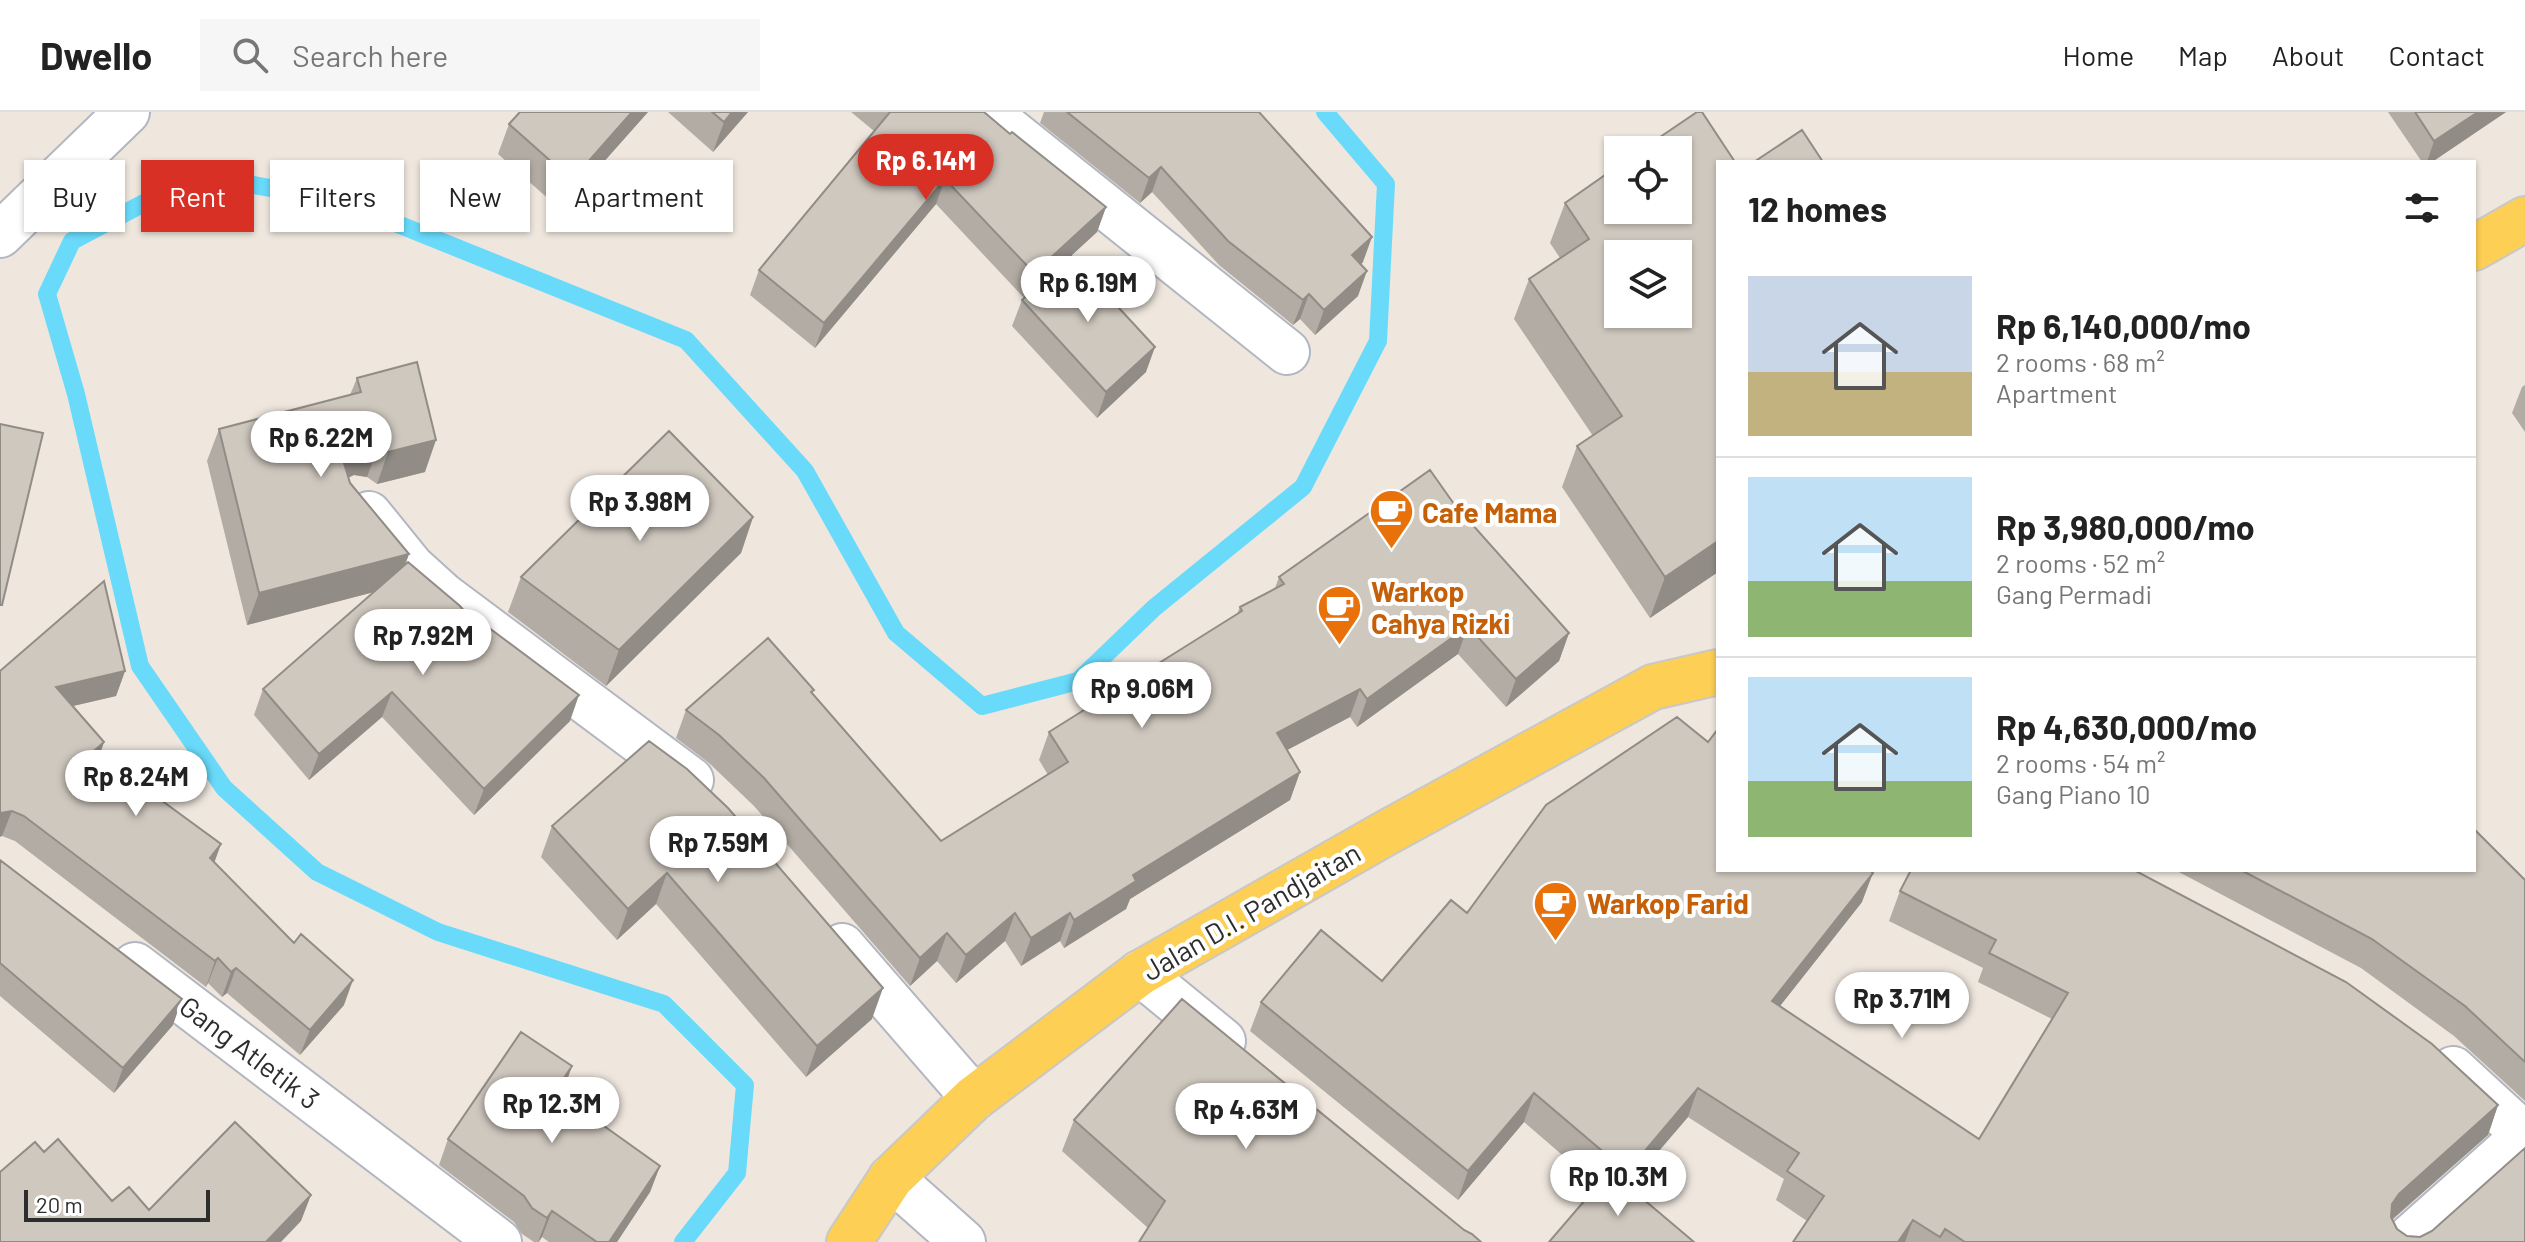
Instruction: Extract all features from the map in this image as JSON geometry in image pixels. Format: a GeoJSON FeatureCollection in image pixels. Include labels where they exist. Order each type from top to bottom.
{"type":"FeatureCollection","features":[{"type":"Feature","properties":{"kind":"main road"},"geometry":{"type":"LineString","coordinates":[[2476,247],[2525,219]]}},
{"type":"Feature","properties":{"kind":"main road","name":"Jalan D.I. Pandjaitan"},"geometry":{"type":"LineString","coordinates":[[849,1242],[891,1178],[974,1098],[1140,973],[1386,833],[1653,687],[1716,672]]}},
{"type":"Feature","properties":{"kind":"street"},"geometry":{"type":"LineString","coordinates":[[0,235],[127,112]]}},
{"type":"Feature","properties":{"kind":"street"},"geometry":{"type":"LineString","coordinates":[[987,112],[1287,352]]}},
{"type":"Feature","properties":{"kind":"street"},"geometry":{"type":"LineString","coordinates":[[358,500],[383,535],[444,596],[692,781],[724,812]]}},
{"type":"Feature","properties":{"kind":"street"},"geometry":{"type":"LineString","coordinates":[[818,918],[974,1098]]}},
{"type":"Feature","properties":{"kind":"street","name":"Gang Atletik 3"},"geometry":{"type":"LineString","coordinates":[[100,937],[499,1242]]}},
{"type":"Feature","properties":{"kind":"street"},"geometry":{"type":"LineString","coordinates":[[1140,973],[1250,1063]]}},
{"type":"Feature","properties":{"kind":"street"},"geometry":{"type":"LineString","coordinates":[[2405,1242],[2525,1135],[2424,1045]]}},
{"type":"Feature","properties":{"kind":"street"},"geometry":{"type":"LineString","coordinates":[[891,1178],[963,1242]]}},
{"type":"Feature","properties":{"kind":"building"},"geometry":{"type":"Polygon","coordinates":[[[520,112],[632,112],[590,160],[550,160],[509,124],[520,112]]]}},
{"type":"Feature","properties":{"kind":"building"},"geometry":{"type":"Polygon","coordinates":[[[712,112],[732,112],[724,122],[712,112]]]}},
{"type":"Feature","properties":{"kind":"building"},"geometry":{"type":"Polygon","coordinates":[[[890,112],[984,112],[1106,207],[1034,273],[945,179],[824,323],[759,270],[890,112]]]}},
{"type":"Feature","properties":{"kind":"building"},"geometry":{"type":"Polygon","coordinates":[[[1067,112],[1259,112],[1372,237],[1352,255],[1367,271],[1324,310],[1309,294],[1303,300],[1228,241],[1161,167],[1149,178],[1067,112]]]}},
{"type":"Feature","properties":{"kind":"building"},"geometry":{"type":"Polygon","coordinates":[[[1697,112],[1702,112],[1734,160],[1716,160],[1716,542],[1665,577],[1577,446],[1622,416],[1529,279],[1589,239],[1565,203],[1604,176],[1604,224],[1692,224],[1692,136],[1662,136],[1697,112]]]}},
{"type":"Feature","properties":{"kind":"building"},"geometry":{"type":"Polygon","coordinates":[[[2415,112],[2478,112],[2434,141],[2415,112]]]}},
{"type":"Feature","properties":{"kind":"building"},"geometry":{"type":"Polygon","coordinates":[[[1802,130],[1822,160],[1757,160],[1802,130]]]}},
{"type":"Feature","properties":{"kind":"building"},"geometry":{"type":"Polygon","coordinates":[[[1070,255],[1155,347],[1106,392],[1022,300],[1070,255]]]}},
{"type":"Feature","properties":{"kind":"building"},"geometry":{"type":"Polygon","coordinates":[[[417,362],[436,440],[388,452],[379,445],[366,443],[354,448],[344,463],[350,483],[409,554],[259,593],[219,429],[361,392],[357,378],[417,362]]]}},
{"type":"Feature","properties":{"kind":"building"},"geometry":{"type":"Polygon","coordinates":[[[0,424],[43,433],[2,605],[0,605],[0,424]]]}},
{"type":"Feature","properties":{"kind":"building"},"geometry":{"type":"Polygon","coordinates":[[[669,431],[753,517],[619,650],[521,577],[669,431]]]}},
{"type":"Feature","properties":{"kind":"building"},"geometry":{"type":"Polygon","coordinates":[[[1430,470],[1454,504],[1569,633],[1516,679],[1468,626],[1367,699],[1360,689],[1277,733],[1300,772],[1133,875],[1136,881],[1074,920],[1070,913],[1031,938],[1015,913],[966,955],[947,933],[920,958],[764,778],[719,735],[686,710],[768,638],[941,841],[1068,762],[1049,732],[1242,611],[1240,607],[1284,584],[1279,577],[1430,470]]]}},
{"type":"Feature","properties":{"kind":"building"},"geometry":{"type":"Polygon","coordinates":[[[408,562],[460,606],[477,626],[481,622],[579,695],[484,789],[392,692],[319,754],[263,689],[408,562]]]}},
{"type":"Feature","properties":{"kind":"building"},"geometry":{"type":"Polygon","coordinates":[[[104,581],[125,671],[56,687],[104,742],[94,751],[221,844],[210,858],[294,943],[301,934],[353,980],[310,1030],[236,968],[231,972],[218,958],[215,961],[24,816],[12,811],[0,813],[0,671],[104,581]]]}},
{"type":"Feature","properties":{"kind":"building"},"geometry":{"type":"Polygon","coordinates":[[[1677,717],[1708,742],[1716,732],[1716,872],[1873,873],[1772,1001],[1979,1139],[2068,993],[1989,953],[1996,940],[1900,891],[1910,872],[2138,872],[2346,982],[2432,1044],[2498,1105],[2399,1194],[2392,1204],[2391,1217],[2397,1229],[2407,1236],[2420,1237],[2432,1231],[2525,1148],[2525,1242],[1965,1242],[1945,1229],[1940,1237],[1913,1220],[1898,1242],[1793,1242],[1824,1196],[1787,1171],[1799,1153],[1698,1088],[1627,1172],[1534,1093],[1468,1171],[1261,1002],[1321,930],[1382,981],[1451,900],[1467,913],[1546,805],[1677,717]]]}},
{"type":"Feature","properties":{"kind":"building"},"geometry":{"type":"Polygon","coordinates":[[[649,741],[687,769],[728,808],[883,988],[817,1046],[667,873],[628,909],[552,826],[649,741]]]}},
{"type":"Feature","properties":{"kind":"building"},"geometry":{"type":"Polygon","coordinates":[[[2476,831],[2525,880],[2525,1062],[2465,1006],[2372,939],[2245,872],[2476,872],[2476,831]]]}},
{"type":"Feature","properties":{"kind":"building"},"geometry":{"type":"Polygon","coordinates":[[[0,860],[182,999],[123,1068],[0,963],[0,860]]]}},
{"type":"Feature","properties":{"kind":"building"},"geometry":{"type":"Polygon","coordinates":[[[1182,999],[1481,1242],[1139,1242],[1165,1201],[1074,1120],[1182,999]]]}},
{"type":"Feature","properties":{"kind":"building"},"geometry":{"type":"Polygon","coordinates":[[[521,1032],[572,1066],[555,1091],[660,1166],[609,1242],[597,1242],[552,1211],[547,1218],[532,1208],[524,1196],[448,1139],[521,1032]]]}},
{"type":"Feature","properties":{"kind":"building"},"geometry":{"type":"Polygon","coordinates":[[[235,1122],[311,1195],[266,1242],[0,1242],[0,1172],[35,1142],[44,1152],[58,1139],[112,1201],[129,1187],[149,1210],[235,1122]]]}},
{"type":"Feature","properties":{"kind":"building"},"geometry":{"type":"Polygon","coordinates":[[[1610,1171],[1694,1242],[1549,1242],[1610,1171]]]}},
{"type":"Feature","properties":{"kind":"waterway"},"geometry":{"type":"LineString","coordinates":[[683,1242],[737,1173],[745,1085],[664,1004],[438,932],[317,872],[224,788],[140,666],[76,394],[47,294],[72,241],[197,175],[338,200],[686,340],[805,471],[896,633],[982,706],[1078,681],[1154,608],[1303,487],[1378,341],[1386,184],[1325,112]]}},
{"type":"Feature","properties":{"kind":"place","name":"Cafe Mama"},"geometry":{"type":"Point","coordinates":[1391,551]}},
{"type":"Feature","properties":{"kind":"place","name":"Warkop Cahya Rizki"},"geometry":{"type":"Point","coordinates":[1340,646]}},
{"type":"Feature","properties":{"kind":"place","name":"Warkop Farid"},"geometry":{"type":"Point","coordinates":[1556,942]}}]}
